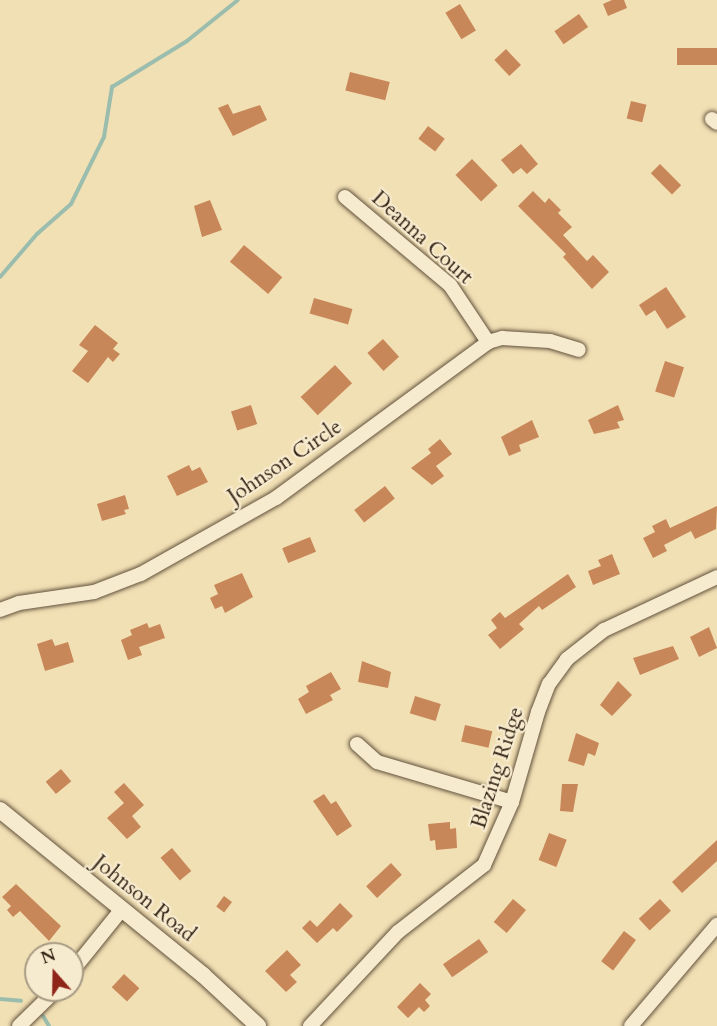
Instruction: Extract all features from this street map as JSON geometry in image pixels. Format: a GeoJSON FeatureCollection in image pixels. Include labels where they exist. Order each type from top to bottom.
{"type":"FeatureCollection","features":[{"type":"Feature","properties":{"kind":"street","name":"Deanna Court"},"geometry":{"type":"LineString","coordinates":[[345,197],[450,285],[488,342]]}},
{"type":"Feature","properties":{"kind":"street"},"geometry":{"type":"LineString","coordinates":[[488,342],[502,338],[550,341],[579,350]]}},
{"type":"Feature","properties":{"kind":"street","name":"Johnson Circle"},"geometry":{"type":"LineString","coordinates":[[0,610],[19,603],[94,592],[141,574],[276,498],[488,342]]}},
{"type":"Feature","properties":{"kind":"street","name":"Blazing Ridge"},"geometry":{"type":"LineString","coordinates":[[310,1026],[398,932],[484,865],[512,802],[538,712],[549,684],[567,660],[604,630],[717,577]]}},
{"type":"Feature","properties":{"kind":"street"},"geometry":{"type":"LineString","coordinates":[[357,744],[377,762],[512,802]]}},
{"type":"Feature","properties":{"kind":"street","name":"Johnson Road"},"geometry":{"type":"LineString","coordinates":[[0,810],[122,909],[258,1026]]}},
{"type":"Feature","properties":{"kind":"street"},"geometry":{"type":"LineString","coordinates":[[84,955],[122,909]]}},
{"type":"Feature","properties":{"kind":"street"},"geometry":{"type":"LineString","coordinates":[[631,1026],[717,925]]}},
{"type":"Feature","properties":{"kind":"street"},"geometry":{"type":"LineString","coordinates":[[19,1026],[44,1002]]}},
{"type":"Feature","properties":{"kind":"building"},"geometry":{"type":"Polygon","coordinates":[[[612,0],[624,0],[627,8],[608,16],[603,4],[612,0]]]}},
{"type":"Feature","properties":{"kind":"building"},"geometry":{"type":"Polygon","coordinates":[[[460,4],[476,31],[461,39],[445,13],[460,4]]]}},
{"type":"Feature","properties":{"kind":"building"},"geometry":{"type":"Polygon","coordinates":[[[579,14],[588,27],[564,44],[554,31],[579,14]]]}},
{"type":"Feature","properties":{"kind":"building"},"geometry":{"type":"Polygon","coordinates":[[[677,48],[717,48],[717,65],[677,65],[677,48]]]}},
{"type":"Feature","properties":{"kind":"building"},"geometry":{"type":"Polygon","coordinates":[[[506,49],[521,65],[509,76],[494,60],[506,49]]]}},
{"type":"Feature","properties":{"kind":"building"},"geometry":{"type":"Polygon","coordinates":[[[350,72],[390,82],[385,100],[345,90],[350,72]]]}},
{"type":"Feature","properties":{"kind":"building"},"geometry":{"type":"Polygon","coordinates":[[[631,101],[647,105],[642,122],[627,118],[631,101]]]}},
{"type":"Feature","properties":{"kind":"building"},"geometry":{"type":"Polygon","coordinates":[[[228,104],[233,114],[260,105],[267,120],[233,136],[218,108],[228,104]]]}},
{"type":"Feature","properties":{"kind":"building"},"geometry":{"type":"Polygon","coordinates":[[[428,126],[445,139],[435,151],[418,139],[428,126]]]}},
{"type":"Feature","properties":{"kind":"building"},"geometry":{"type":"Polygon","coordinates":[[[521,144],[538,164],[527,174],[521,168],[513,174],[501,160],[521,144]]]}},
{"type":"Feature","properties":{"kind":"building"},"geometry":{"type":"Polygon","coordinates":[[[472,159],[498,186],[481,202],[455,175],[472,159]]]}},
{"type":"Feature","properties":{"kind":"building"},"geometry":{"type":"Polygon","coordinates":[[[660,164],[681,185],[672,194],[651,173],[660,164]]]}},
{"type":"Feature","properties":{"kind":"building"},"geometry":{"type":"Polygon","coordinates":[[[533,191],[545,203],[549,198],[561,210],[558,213],[572,227],[563,235],[587,261],[593,255],[609,272],[592,289],[563,257],[566,254],[518,206],[533,191]]]}},
{"type":"Feature","properties":{"kind":"building"},"geometry":{"type":"Polygon","coordinates":[[[210,200],[222,230],[202,237],[194,206],[210,200]]]}},
{"type":"Feature","properties":{"kind":"building"},"geometry":{"type":"Polygon","coordinates":[[[244,245],[282,277],[268,294],[230,262],[244,245]]]}},
{"type":"Feature","properties":{"kind":"building"},"geometry":{"type":"Polygon","coordinates":[[[666,287],[686,317],[667,329],[655,310],[646,316],[639,305],[666,287]]]}},
{"type":"Feature","properties":{"kind":"building"},"geometry":{"type":"Polygon","coordinates":[[[314,298],[352,309],[348,324],[310,313],[314,298]]]}},
{"type":"Feature","properties":{"kind":"building"},"geometry":{"type":"Polygon","coordinates":[[[95,325],[118,343],[113,349],[120,354],[113,362],[108,357],[88,383],[72,371],[88,351],[79,345],[95,325]]]}},
{"type":"Feature","properties":{"kind":"building"},"geometry":{"type":"Polygon","coordinates":[[[383,339],[399,357],[383,371],[367,353],[383,339]]]}},
{"type":"Feature","properties":{"kind":"building"},"geometry":{"type":"Polygon","coordinates":[[[665,361],[684,367],[674,398],[655,391],[665,361]]]}},
{"type":"Feature","properties":{"kind":"building"},"geometry":{"type":"Polygon","coordinates":[[[335,365],[352,383],[318,415],[301,397],[335,365]]]}},
{"type":"Feature","properties":{"kind":"building"},"geometry":{"type":"Polygon","coordinates":[[[251,405],[257,424],[237,431],[231,411],[251,405]]]}},
{"type":"Feature","properties":{"kind":"building"},"geometry":{"type":"Polygon","coordinates":[[[618,405],[624,420],[617,422],[620,428],[594,434],[588,420],[618,405]]]}},
{"type":"Feature","properties":{"kind":"building"},"geometry":{"type":"Polygon","coordinates":[[[532,420],[539,437],[519,445],[521,451],[509,456],[501,437],[532,420]]]}},
{"type":"Feature","properties":{"kind":"building"},"geometry":{"type":"Polygon","coordinates":[[[440,439],[452,454],[436,466],[444,476],[432,485],[411,468],[431,453],[428,449],[440,439]]]}},
{"type":"Feature","properties":{"kind":"building"},"geometry":{"type":"Polygon","coordinates":[[[189,465],[192,471],[200,467],[208,482],[177,496],[167,476],[189,465]]]}},
{"type":"Feature","properties":{"kind":"building"},"geometry":{"type":"Polygon","coordinates":[[[385,486],[395,499],[364,523],[354,510],[385,486]]]}},
{"type":"Feature","properties":{"kind":"building"},"geometry":{"type":"Polygon","coordinates":[[[125,495],[129,509],[124,510],[126,514],[102,521],[97,504],[125,495]]]}},
{"type":"Feature","properties":{"kind":"building"},"geometry":{"type":"Polygon","coordinates":[[[717,506],[716,529],[695,539],[691,531],[664,545],[667,551],[653,558],[643,538],[655,532],[652,526],[666,519],[670,528],[717,506]]]}},
{"type":"Feature","properties":{"kind":"building"},"geometry":{"type":"Polygon","coordinates":[[[310,537],[316,552],[288,563],[282,548],[310,537]]]}},
{"type":"Feature","properties":{"kind":"building"},"geometry":{"type":"Polygon","coordinates":[[[612,554],[620,574],[593,585],[588,571],[601,566],[598,560],[612,554]]]}},
{"type":"Feature","properties":{"kind":"building"},"geometry":{"type":"Polygon","coordinates":[[[242,573],[253,597],[225,613],[222,606],[215,609],[210,598],[218,594],[214,585],[242,573]]]}},
{"type":"Feature","properties":{"kind":"building"},"geometry":{"type":"Polygon","coordinates":[[[568,574],[576,587],[542,610],[539,606],[519,624],[524,629],[500,649],[488,635],[497,628],[491,620],[500,612],[505,618],[568,574]]]}},
{"type":"Feature","properties":{"kind":"building"},"geometry":{"type":"Polygon","coordinates":[[[147,623],[149,628],[160,624],[165,638],[139,647],[142,655],[128,660],[121,640],[132,635],[130,630],[147,623]]]}},
{"type":"Feature","properties":{"kind":"building"},"geometry":{"type":"Polygon","coordinates":[[[709,627],[717,648],[699,657],[690,637],[709,627]]]}},
{"type":"Feature","properties":{"kind":"building"},"geometry":{"type":"Polygon","coordinates":[[[52,639],[55,646],[68,642],[74,662],[45,671],[37,644],[52,639]]]}},
{"type":"Feature","properties":{"kind":"building"},"geometry":{"type":"Polygon","coordinates":[[[673,646],[679,659],[640,675],[633,658],[673,646]]]}},
{"type":"Feature","properties":{"kind":"building"},"geometry":{"type":"Polygon","coordinates":[[[362,661],[391,672],[388,688],[358,682],[362,661]]]}},
{"type":"Feature","properties":{"kind":"building"},"geometry":{"type":"Polygon","coordinates":[[[331,672],[341,689],[330,695],[333,700],[306,714],[298,699],[309,692],[306,686],[331,672]]]}},
{"type":"Feature","properties":{"kind":"building"},"geometry":{"type":"Polygon","coordinates":[[[618,681],[632,695],[612,716],[600,705],[618,681]]]}},
{"type":"Feature","properties":{"kind":"building"},"geometry":{"type":"Polygon","coordinates":[[[415,696],[441,704],[436,721],[410,713],[415,696]]]}},
{"type":"Feature","properties":{"kind":"building"},"geometry":{"type":"Polygon","coordinates":[[[465,725],[492,731],[488,748],[461,742],[465,725]]]}},
{"type":"Feature","properties":{"kind":"building"},"geometry":{"type":"Polygon","coordinates":[[[576,733],[599,743],[595,756],[588,753],[584,766],[568,761],[576,733]]]}},
{"type":"Feature","properties":{"kind":"building"},"geometry":{"type":"Polygon","coordinates":[[[61,769],[71,781],[56,794],[46,782],[61,769]]]}},
{"type":"Feature","properties":{"kind":"building"},"geometry":{"type":"Polygon","coordinates":[[[124,783],[144,805],[132,816],[141,827],[127,839],[107,818],[124,803],[114,792],[124,783]]]}},
{"type":"Feature","properties":{"kind":"building"},"geometry":{"type":"Polygon","coordinates":[[[562,784],[578,784],[573,812],[560,811],[562,784]]]}},
{"type":"Feature","properties":{"kind":"building"},"geometry":{"type":"Polygon","coordinates":[[[324,794],[331,804],[336,801],[352,826],[337,836],[313,801],[324,794]]]}},
{"type":"Feature","properties":{"kind":"building"},"geometry":{"type":"Polygon","coordinates":[[[450,822],[450,829],[456,828],[457,848],[436,850],[435,840],[430,841],[428,824],[450,822]]]}},
{"type":"Feature","properties":{"kind":"building"},"geometry":{"type":"Polygon","coordinates":[[[549,833],[567,840],[556,867],[539,860],[549,833]]]}},
{"type":"Feature","properties":{"kind":"building"},"geometry":{"type":"Polygon","coordinates":[[[717,840],[717,861],[682,893],[672,882],[717,840]]]}},
{"type":"Feature","properties":{"kind":"building"},"geometry":{"type":"Polygon","coordinates":[[[172,848],[191,871],[180,881],[161,858],[172,848]]]}},
{"type":"Feature","properties":{"kind":"building"},"geometry":{"type":"Polygon","coordinates":[[[391,863],[402,875],[377,898],[366,886],[391,863]]]}},
{"type":"Feature","properties":{"kind":"building"},"geometry":{"type":"Polygon","coordinates":[[[16,884],[61,926],[49,941],[20,911],[13,917],[7,910],[11,906],[2,897],[16,884]]]}},
{"type":"Feature","properties":{"kind":"building"},"geometry":{"type":"Polygon","coordinates":[[[224,896],[232,902],[224,912],[216,906],[224,896]]]}},
{"type":"Feature","properties":{"kind":"building"},"geometry":{"type":"Polygon","coordinates":[[[513,899],[526,910],[507,933],[494,922],[513,899]]]}},
{"type":"Feature","properties":{"kind":"building"},"geometry":{"type":"Polygon","coordinates":[[[660,899],[671,911],[650,930],[639,919],[660,899]]]}},
{"type":"Feature","properties":{"kind":"building"},"geometry":{"type":"Polygon","coordinates":[[[340,903],[353,916],[337,932],[333,928],[317,943],[302,928],[310,920],[317,927],[340,903]]]}},
{"type":"Feature","properties":{"kind":"building"},"geometry":{"type":"Polygon","coordinates":[[[624,931],[636,940],[613,970],[601,961],[624,931]]]}},
{"type":"Feature","properties":{"kind":"building"},"geometry":{"type":"Polygon","coordinates":[[[479,939],[488,952],[452,977],[443,964],[479,939]]]}},
{"type":"Feature","properties":{"kind":"building"},"geometry":{"type":"Polygon","coordinates":[[[287,950],[301,965],[290,975],[297,982],[286,992],[265,971],[287,950]]]}},
{"type":"Feature","properties":{"kind":"building"},"geometry":{"type":"Polygon","coordinates":[[[124,974],[139,988],[127,1001],[112,987],[124,974]]]}},
{"type":"Feature","properties":{"kind":"building"},"geometry":{"type":"Polygon","coordinates":[[[420,983],[431,994],[425,1000],[430,1006],[424,1012],[419,1007],[408,1018],[397,1007],[420,983]]]}},
{"type":"Feature","properties":{"kind":"waterway"},"geometry":{"type":"LineString","coordinates":[[0,277],[37,234],[71,204],[104,137],[112,87],[187,41],[238,0]]}},
{"type":"Feature","properties":{"kind":"waterway"},"geometry":{"type":"LineString","coordinates":[[0,999],[21,1001]]}},
{"type":"Feature","properties":{"kind":"waterway"},"geometry":{"type":"LineString","coordinates":[[43,1016],[49,1026]]}}]}
